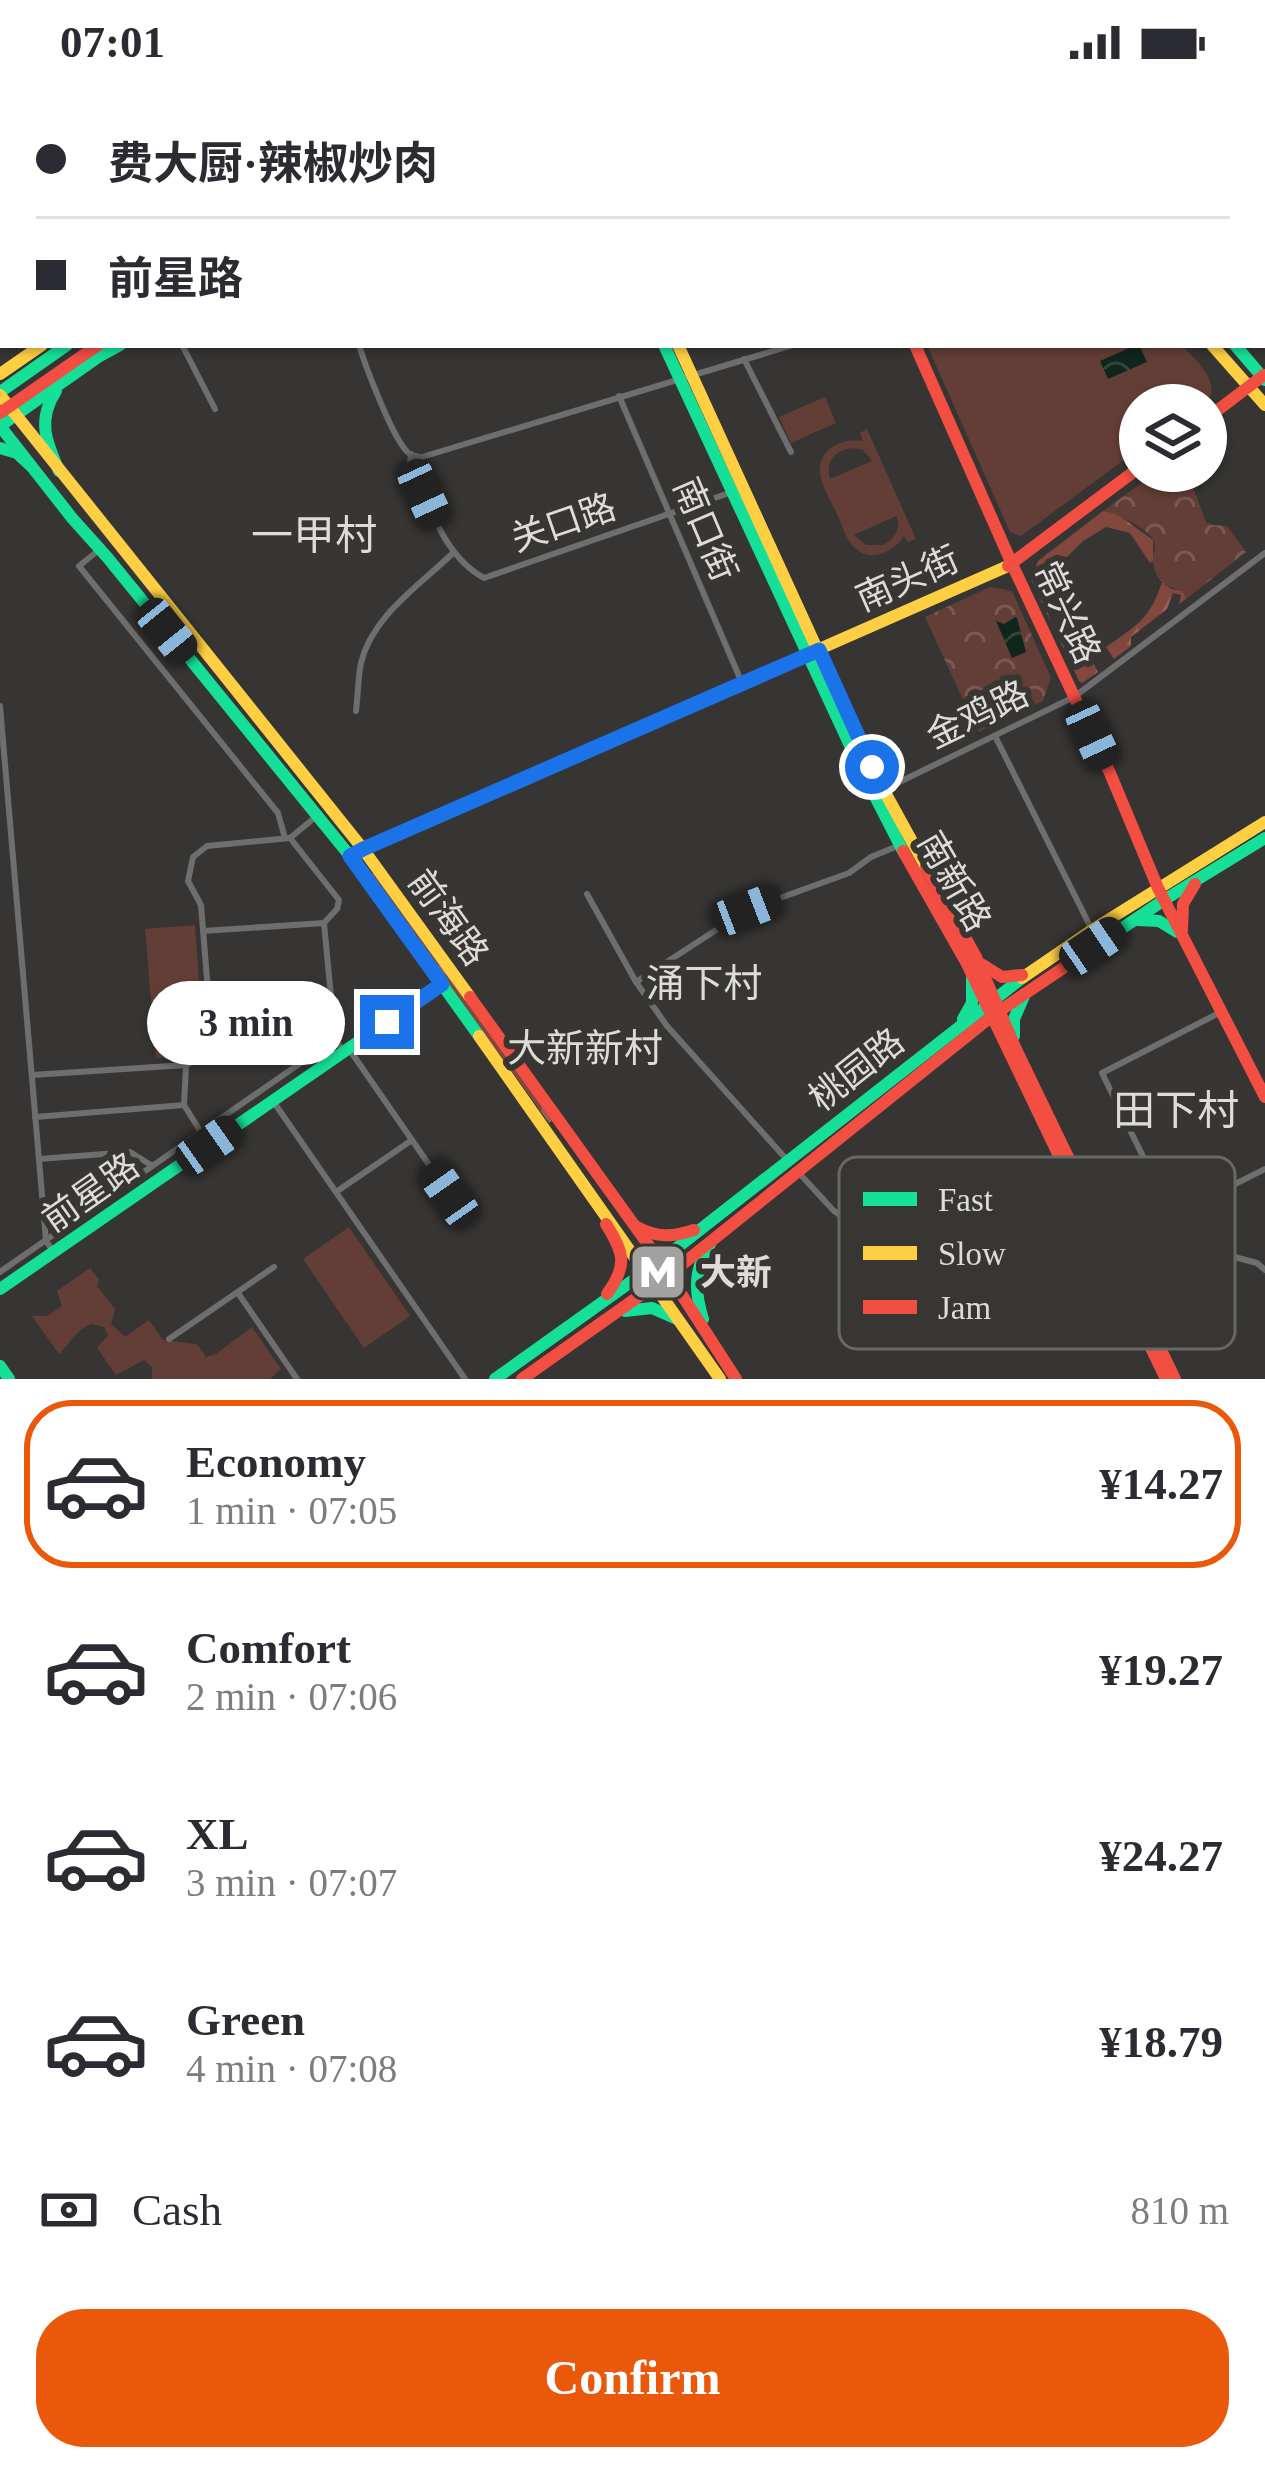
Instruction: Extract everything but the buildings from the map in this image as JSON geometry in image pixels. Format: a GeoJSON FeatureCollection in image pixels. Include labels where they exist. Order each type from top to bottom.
{"type":"FeatureCollection","features":[{"type":"Feature","properties":{"kind":"main road"},"geometry":{"type":"LineString","coordinates":[[0,374],[38,348]]}},
{"type":"Feature","properties":{"kind":"main road"},"geometry":{"type":"LineString","coordinates":[[0,393],[63,348]]}},
{"type":"Feature","properties":{"kind":"main road"},"geometry":{"type":"LineString","coordinates":[[0,413],[94,348]]}},
{"type":"Feature","properties":{"kind":"main road"},"geometry":{"type":"LineString","coordinates":[[0,426],[115,348]]}},
{"type":"Feature","properties":{"kind":"main road","name":"南新路"},"geometry":{"type":"LineString","coordinates":[[666,348],[686,376],[813,652],[851,750],[900,845],[971,960]]}},
{"type":"Feature","properties":{"kind":"main road","name":"南新路"},"geometry":{"type":"LineString","coordinates":[[679,348],[732,492],[994,1006],[1062,1157]]}},
{"type":"Feature","properties":{"kind":"main road","name":"常兴路"},"geometry":{"type":"LineString","coordinates":[[916,348],[1161,894],[1265,1096]]}},
{"type":"Feature","properties":{"kind":"main road"},"geometry":{"type":"LineString","coordinates":[[1216,348],[1265,405]]}},
{"type":"Feature","properties":{"kind":"main road"},"geometry":{"type":"LineString","coordinates":[[1227,403],[1264,376],[1238,348]]}},
{"type":"Feature","properties":{"kind":"main road"},"geometry":{"type":"LineString","coordinates":[[0,359],[23,358]]}},
{"type":"Feature","properties":{"kind":"main road"},"geometry":{"type":"LineString","coordinates":[[58,471],[44,434],[43,415],[49,400],[78,371]]}},
{"type":"Feature","properties":{"kind":"main road","name":"前海路"},"geometry":{"type":"LineString","coordinates":[[0,393],[357,852],[660,1262],[736,1379]]}},
{"type":"Feature","properties":{"kind":"main road","name":"前海路"},"geometry":{"type":"LineString","coordinates":[[0,426],[318,815],[357,852],[442,984],[720,1379]]}},
{"type":"Feature","properties":{"kind":"main road"},"geometry":{"type":"LineString","coordinates":[[0,448],[17,453],[32,466]]}},
{"type":"Feature","properties":{"kind":"main road","name":"南头街"},"geometry":{"type":"LineString","coordinates":[[357,852],[1012,564],[1119,483]]}},
{"type":"Feature","properties":{"kind":"main road","name":"桃园路"},"geometry":{"type":"LineString","coordinates":[[792,1166],[960,1024],[1032,987],[1265,822]]}},
{"type":"Feature","properties":{"kind":"main road","name":"桃园路"},"geometry":{"type":"LineString","coordinates":[[496,1379],[711,1230],[962,1040],[1033,971],[1092,930],[1200,878],[1265,838]]}},
{"type":"Feature","properties":{"kind":"main road"},"geometry":{"type":"LineString","coordinates":[[1128,923],[1154,920],[1182,935],[1183,904],[1200,878]]}},
{"type":"Feature","properties":{"kind":"main road"},"geometry":{"type":"LineString","coordinates":[[971,960],[1002,977],[1033,971]]}},
{"type":"Feature","properties":{"kind":"main road"},"geometry":{"type":"LineString","coordinates":[[960,1024],[973,996],[971,960]]}},
{"type":"Feature","properties":{"kind":"main road","name":"前星路"},"geometry":{"type":"LineString","coordinates":[[2,1286],[50,1247],[209,1145],[442,984]]}},
{"type":"Feature","properties":{"kind":"main road"},"geometry":{"type":"LineString","coordinates":[[1011,1049],[1016,1010],[1032,987]]}},
{"type":"Feature","properties":{"kind":"main road"},"geometry":{"type":"LineString","coordinates":[[962,1040],[989,1034],[1011,1049]]}},
{"type":"Feature","properties":{"kind":"main road","name":"南新路"},"geometry":{"type":"LineString","coordinates":[[1011,1049],[1065,1157]]}},
{"type":"Feature","properties":{"kind":"main road"},"geometry":{"type":"LineString","coordinates":[[591,1192],[624,1259],[614,1286],[594,1309]]}},
{"type":"Feature","properties":{"kind":"main road"},"geometry":{"type":"LineString","coordinates":[[632,1224],[664,1238],[711,1230]]}},
{"type":"Feature","properties":{"kind":"main road"},"geometry":{"type":"LineString","coordinates":[[705,1330],[694,1291],[711,1230]]}},
{"type":"Feature","properties":{"kind":"main road","name":"桃园路"},"geometry":{"type":"LineString","coordinates":[[522,1379],[669,1275],[711,1230]]}},
{"type":"Feature","properties":{"kind":"main road"},"geometry":{"type":"LineString","coordinates":[[604,1321],[631,1308],[648,1307],[668,1312],[683,1323]]}},
{"type":"Feature","properties":{"kind":"main road","name":"南新路"},"geometry":{"type":"LineString","coordinates":[[1152,1349],[1166,1379]]}},
{"type":"Feature","properties":{"kind":"main road","name":"南新路"},"geometry":{"type":"LineString","coordinates":[[1160,1349],[1175,1379]]}},
{"type":"Feature","properties":{"kind":"main road"},"geometry":{"type":"LineString","coordinates":[[0,1366],[9,1379]]}},
{"type":"Feature","properties":{"kind":"street"},"geometry":{"type":"LineString","coordinates":[[184,348],[215,409]]}},
{"type":"Feature","properties":{"kind":"street"},"geometry":{"type":"LineString","coordinates":[[360,348],[401,444],[422,457],[782,348]]}},
{"type":"Feature","properties":{"kind":"street"},"geometry":{"type":"LineString","coordinates":[[744,359],[791,452]]}},
{"type":"Feature","properties":{"kind":"street","name":"南口街"},"geometry":{"type":"LineString","coordinates":[[620,396],[742,683]]}},
{"type":"Feature","properties":{"kind":"street"},"geometry":{"type":"LineString","coordinates":[[356,711],[361,664],[380,622],[453,553],[410,464],[411,454]]}},
{"type":"Feature","properties":{"kind":"street","name":"关口路"},"geometry":{"type":"LineString","coordinates":[[453,553],[484,578],[732,492]]}},
{"type":"Feature","properties":{"kind":"street"},"geometry":{"type":"LineString","coordinates":[[100,549],[80,566],[278,813],[287,838],[338,897],[337,909],[324,923],[203,931]]}},
{"type":"Feature","properties":{"kind":"street","name":"金鸡路"},"geometry":{"type":"LineString","coordinates":[[883,790],[1074,697],[1265,554]]}},
{"type":"Feature","properties":{"kind":"street"},"geometry":{"type":"LineString","coordinates":[[0,706],[50,1247]]}},
{"type":"Feature","properties":{"kind":"street"},"geometry":{"type":"LineString","coordinates":[[995,736],[1092,930]]}},
{"type":"Feature","properties":{"kind":"street"},"geometry":{"type":"LineString","coordinates":[[32,1075],[195,1061],[206,1049],[211,1017],[200,900],[188,881],[195,853],[207,846],[287,838],[318,815]]}},
{"type":"Feature","properties":{"kind":"street"},"geometry":{"type":"LineString","coordinates":[[636,982],[747,910],[849,873],[900,845]]}},
{"type":"Feature","properties":{"kind":"street"},"geometry":{"type":"LineString","coordinates":[[586,894],[636,982],[668,1026],[839,1214]]}},
{"type":"Feature","properties":{"kind":"street"},"geometry":{"type":"LineString","coordinates":[[324,923],[335,1040],[468,1221]]}},
{"type":"Feature","properties":{"kind":"street"},"geometry":{"type":"LineString","coordinates":[[211,1017],[332,1007]]}},
{"type":"Feature","properties":{"kind":"street"},"geometry":{"type":"LineString","coordinates":[[1143,1157],[1102,1073],[1221,1012]]}},
{"type":"Feature","properties":{"kind":"street"},"geometry":{"type":"LineString","coordinates":[[50,1247],[152,1166],[335,1040]]}},
{"type":"Feature","properties":{"kind":"street"},"geometry":{"type":"LineString","coordinates":[[186,1065],[184,1105],[209,1145]]}},
{"type":"Feature","properties":{"kind":"street"},"geometry":{"type":"LineString","coordinates":[[273,1101],[465,1379]]}},
{"type":"Feature","properties":{"kind":"street"},"geometry":{"type":"LineString","coordinates":[[35,1117],[184,1105]]}},
{"type":"Feature","properties":{"kind":"street"},"geometry":{"type":"LineString","coordinates":[[336,1192],[412,1140]]}},
{"type":"Feature","properties":{"kind":"street"},"geometry":{"type":"LineString","coordinates":[[39,1159],[130,1152],[152,1166]]}},
{"type":"Feature","properties":{"kind":"street"},"geometry":{"type":"LineString","coordinates":[[1235,1184],[1265,1169]]}},
{"type":"Feature","properties":{"kind":"street"},"geometry":{"type":"LineString","coordinates":[[1235,1257],[1265,1270]]}},
{"type":"Feature","properties":{"kind":"street"},"geometry":{"type":"LineString","coordinates":[[169,1339],[274,1267]]}},
{"type":"Feature","properties":{"kind":"street"},"geometry":{"type":"LineString","coordinates":[[237,1292],[297,1379]]}},
{"type":"Feature","properties":{"kind":"green space"},"geometry":{"type":"Polygon","coordinates":[[[928,348],[1185,348],[1210,384],[1119,384],[1119,464],[1021,536],[1010,532],[928,348]]]}},
{"type":"Feature","properties":{"kind":"green space"},"geometry":{"type":"Polygon","coordinates":[[[825,397],[836,423],[791,443],[779,417],[825,397]]]}},
{"type":"Feature","properties":{"kind":"green space"},"geometry":{"type":"Polygon","coordinates":[[[867,429],[916,539],[908,542],[904,536],[888,551],[875,555],[849,541],[821,478],[825,454],[846,441],[863,441],[860,433],[867,429]],[[851,448],[832,458],[830,479],[872,461],[863,450],[851,448]],[[896,516],[854,535],[866,545],[883,545],[896,533],[896,516]]]}},
{"type":"Feature","properties":{"kind":"green space"},"geometry":{"type":"Polygon","coordinates":[[[1129,492],[1195,492],[1206,522],[1227,526],[1246,552],[1186,599],[1183,591],[1158,576],[1153,539],[1130,521],[1103,511],[1129,492]]]}},
{"type":"Feature","properties":{"kind":"green space"},"geometry":{"type":"Polygon","coordinates":[[[1103,511],[1116,513],[1153,540],[1153,561],[1130,533],[1106,527],[1083,541],[1052,577],[1045,603],[1051,622],[1031,580],[1038,561],[1103,511]]]}},
{"type":"Feature","properties":{"kind":"green space"},"geometry":{"type":"Polygon","coordinates":[[[1162,582],[1183,591],[1186,599],[1179,604],[1181,595],[1173,593],[1167,609],[1131,637],[1131,646],[1114,659],[1106,647],[1141,620],[1162,582]]]}},
{"type":"Feature","properties":{"kind":"green space"},"geometry":{"type":"Polygon","coordinates":[[[990,587],[1012,591],[1051,678],[1043,701],[978,732],[925,617],[990,587]]]}},
{"type":"Feature","properties":{"kind":"green space"},"geometry":{"type":"Polygon","coordinates":[[[1058,637],[1088,652],[1098,672],[1079,681],[1058,637]]]}},
{"type":"Feature","properties":{"kind":"green space"},"geometry":{"type":"Polygon","coordinates":[[[374,872],[552,1121],[549,1123],[371,875],[374,872]]]}},
{"type":"Feature","properties":{"kind":"green space"},"geometry":{"type":"Polygon","coordinates":[[[195,925],[203,1037],[190,1053],[156,1058],[145,929],[195,925]]]}},
{"type":"Feature","properties":{"kind":"green space"},"geometry":{"type":"Polygon","coordinates":[[[349,1227],[410,1316],[364,1348],[303,1259],[349,1227]]]}},
{"type":"Feature","properties":{"kind":"green space"},"geometry":{"type":"Polygon","coordinates":[[[90,1268],[115,1309],[111,1324],[125,1337],[149,1320],[163,1340],[197,1344],[206,1357],[252,1327],[281,1369],[270,1379],[152,1379],[152,1367],[144,1360],[116,1375],[97,1348],[108,1335],[104,1327],[91,1324],[59,1354],[32,1316],[47,1316],[62,1306],[57,1291],[90,1268]]]}},
{"type":"Feature","properties":{"kind":"water"},"geometry":{"type":"Polygon","coordinates":[[[1140,348],[1147,362],[1108,379],[1100,361],[1140,348]]]}},
{"type":"Feature","properties":{"kind":"water"},"geometry":{"type":"Polygon","coordinates":[[[1015,617],[1026,652],[1012,658],[996,621],[1004,624],[1015,617]]]}},
{"type":"Feature","properties":{"kind":"traffic: fast"},"geometry":{"type":"LineString","coordinates":[[0,392],[63,348]]}},
{"type":"Feature","properties":{"kind":"traffic: fast"},"geometry":{"type":"LineString","coordinates":[[0,426],[114,348]]}},
{"type":"Feature","properties":{"kind":"traffic: fast"},"geometry":{"type":"LineString","coordinates":[[665,348],[903,851]]}},
{"type":"Feature","properties":{"kind":"traffic: fast"},"geometry":{"type":"LineString","coordinates":[[1238,348],[1265,380]]}},
{"type":"Feature","properties":{"kind":"traffic: fast"},"geometry":{"type":"LineString","coordinates":[[56,391],[47,412],[46,431],[59,471]]}},
{"type":"Feature","properties":{"kind":"traffic: fast"},"geometry":{"type":"LineString","coordinates":[[0,426],[350,856],[479,1036]]}},
{"type":"Feature","properties":{"kind":"traffic: fast"},"geometry":{"type":"LineString","coordinates":[[0,448],[17,453],[31,466]]}},
{"type":"Feature","properties":{"kind":"traffic: fast"},"geometry":{"type":"LineString","coordinates":[[1084,954],[1265,838]]}},
{"type":"Feature","properties":{"kind":"traffic: fast"},"geometry":{"type":"LineString","coordinates":[[1138,920],[1159,921],[1177,932]]}},
{"type":"Feature","properties":{"kind":"traffic: fast"},"geometry":{"type":"LineString","coordinates":[[963,1019],[972,1003],[972,978]]}},
{"type":"Feature","properties":{"kind":"traffic: fast"},"geometry":{"type":"LineString","coordinates":[[495,1379],[660,1261],[1022,978]]}},
{"type":"Feature","properties":{"kind":"traffic: fast"},"geometry":{"type":"LineString","coordinates":[[0,1289],[442,984]]}},
{"type":"Feature","properties":{"kind":"traffic: fast"},"geometry":{"type":"LineString","coordinates":[[1014,1036],[1014,1019],[1024,996]]}},
{"type":"Feature","properties":{"kind":"traffic: fast"},"geometry":{"type":"LineString","coordinates":[[703,1319],[697,1280],[710,1244]]}},
{"type":"Feature","properties":{"kind":"traffic: fast"},"geometry":{"type":"LineString","coordinates":[[625,1311],[652,1308],[677,1319]]}},
{"type":"Feature","properties":{"kind":"traffic: fast"},"geometry":{"type":"LineString","coordinates":[[0,1366],[9,1379]]}},
{"type":"Feature","properties":{"kind":"traffic: slow"},"geometry":{"type":"LineString","coordinates":[[0,374],[38,348]]}},
{"type":"Feature","properties":{"kind":"traffic: slow"},"geometry":{"type":"LineString","coordinates":[[679,348],[871,767],[926,867]]}},
{"type":"Feature","properties":{"kind":"traffic: slow"},"geometry":{"type":"LineString","coordinates":[[1215,348],[1265,405]]}},
{"type":"Feature","properties":{"kind":"traffic: slow"},"geometry":{"type":"LineString","coordinates":[[0,395],[363,849],[470,997]]}},
{"type":"Feature","properties":{"kind":"traffic: slow"},"geometry":{"type":"LineString","coordinates":[[360,851],[1008,566]]}},
{"type":"Feature","properties":{"kind":"traffic: slow"},"geometry":{"type":"LineString","coordinates":[[1022,978],[1265,822]]}},
{"type":"Feature","properties":{"kind":"traffic: slow"},"geometry":{"type":"LineString","coordinates":[[479,1036],[720,1379]]}},
{"type":"Feature","properties":{"kind":"traffic: jam"},"geometry":{"type":"LineString","coordinates":[[0,413],[94,348]]}},
{"type":"Feature","properties":{"kind":"traffic: jam"},"geometry":{"type":"LineString","coordinates":[[916,348],[1158,888],[1265,1097]]}},
{"type":"Feature","properties":{"kind":"traffic: jam"},"geometry":{"type":"LineString","coordinates":[[1227,403],[1264,375]]}},
{"type":"Feature","properties":{"kind":"traffic: jam"},"geometry":{"type":"LineString","coordinates":[[1008,566],[1119,483]]}},
{"type":"Feature","properties":{"kind":"traffic: jam"},"geometry":{"type":"LineString","coordinates":[[903,851],[966,962],[1060,1157]]}},
{"type":"Feature","properties":{"kind":"traffic: jam"},"geometry":{"type":"LineString","coordinates":[[926,867],[976,957],[1068,1157]]}},
{"type":"Feature","properties":{"kind":"traffic: jam"},"geometry":{"type":"LineString","coordinates":[[1182,930],[1183,904],[1195,884]]}},
{"type":"Feature","properties":{"kind":"traffic: jam"},"geometry":{"type":"LineString","coordinates":[[522,1379],[669,1275],[992,1016],[1084,954]]}},
{"type":"Feature","properties":{"kind":"traffic: jam"},"geometry":{"type":"LineString","coordinates":[[983,965],[1002,977],[1022,975]]}},
{"type":"Feature","properties":{"kind":"traffic: jam"},"geometry":{"type":"LineString","coordinates":[[470,997],[660,1261],[736,1379]]}},
{"type":"Feature","properties":{"kind":"traffic: jam"},"geometry":{"type":"LineString","coordinates":[[606,1224],[621,1259],[607,1294]]}},
{"type":"Feature","properties":{"kind":"traffic: jam"},"geometry":{"type":"LineString","coordinates":[[637,1227],[665,1235],[694,1230]]}},
{"type":"Feature","properties":{"kind":"traffic: jam"},"geometry":{"type":"LineString","coordinates":[[1152,1349],[1166,1379]]}},
{"type":"Feature","properties":{"kind":"traffic: jam"},"geometry":{"type":"LineString","coordinates":[[1161,1349],[1175,1379]]}},
{"type":"Feature","properties":{"kind":"place","name":"大新"},"geometry":{"type":"Point","coordinates":[658,1272]}},
{"type":"Feature","properties":{"kind":"district","name":"一甲村"},"geometry":{"type":"Point","coordinates":[314,535]}},
{"type":"Feature","properties":{"kind":"district","name":"涌下村"},"geometry":{"type":"Point","coordinates":[704,983]}},
{"type":"Feature","properties":{"kind":"district","name":"大新新村"},"geometry":{"type":"Point","coordinates":[585,1048]}},
{"type":"Feature","properties":{"kind":"district","name":"田下村"},"geometry":{"type":"Point","coordinates":[1176,1110]}},
{"type":"Feature","properties":{"kind":"route"},"geometry":{"type":"LineString","coordinates":[[387,1022],[442,984],[350,856],[363,849],[819,650],[872,767]]}}]}
